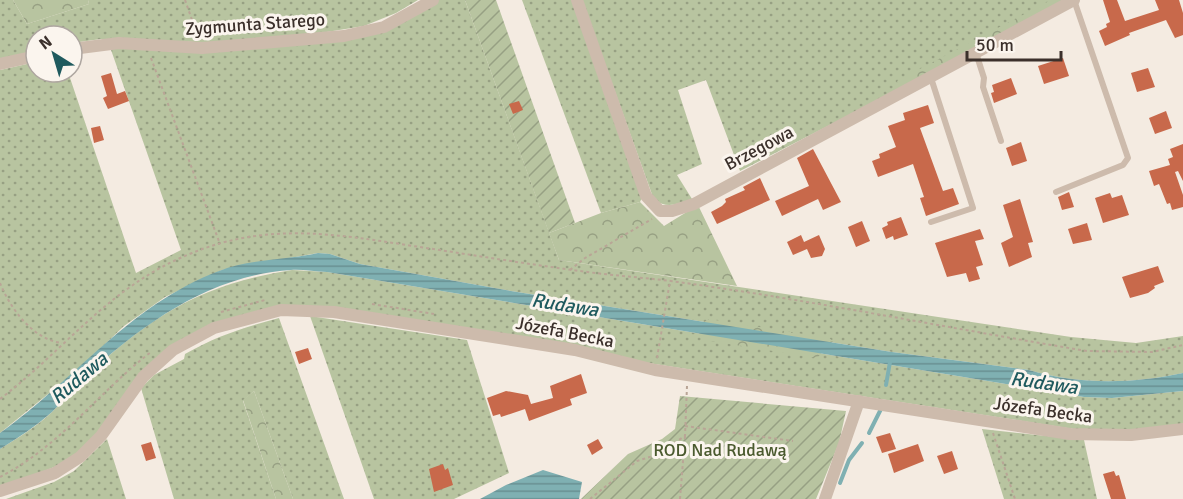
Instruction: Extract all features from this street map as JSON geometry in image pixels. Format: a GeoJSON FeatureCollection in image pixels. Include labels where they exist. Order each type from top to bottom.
{"type":"FeatureCollection","features":[{"type":"Feature","properties":{"kind":"street","name":"Zygmunta Starego"},"geometry":{"type":"LineString","coordinates":[[84,48],[119,43],[202,48],[344,36],[384,27],[433,0]]}},
{"type":"Feature","properties":{"kind":"street"},"geometry":{"type":"LineString","coordinates":[[577,0],[646,196],[660,211]]}},
{"type":"Feature","properties":{"kind":"street","name":"Brzegowa"},"geometry":{"type":"LineString","coordinates":[[660,211],[672,211],[694,204],[1074,0]]}},
{"type":"Feature","properties":{"kind":"street"},"geometry":{"type":"LineString","coordinates":[[0,64],[24,59]]}},
{"type":"Feature","properties":{"kind":"street","name":"Józefa Becka"},"geometry":{"type":"LineString","coordinates":[[0,491],[55,473],[80,457],[101,436],[143,377],[173,350],[224,325],[281,310],[334,312],[530,343],[688,375],[1070,435],[1100,436],[1183,429]]}},
{"type":"Feature","properties":{"kind":"street"},"geometry":{"type":"LineString","coordinates":[[825,499],[859,401]]}},
{"type":"Feature","properties":{"kind":"lane"},"geometry":{"type":"LineString","coordinates":[[1056,192],[1123,165],[1128,158],[1074,0]]}},
{"type":"Feature","properties":{"kind":"lane"},"geometry":{"type":"LineString","coordinates":[[976,53],[984,78],[983,87],[1001,141]]}},
{"type":"Feature","properties":{"kind":"lane"},"geometry":{"type":"LineString","coordinates":[[931,78],[974,208],[931,222]]}},
{"type":"Feature","properties":{"kind":"path"},"geometry":{"type":"LineString","coordinates":[[185,0],[202,48]]}},
{"type":"Feature","properties":{"kind":"path"},"geometry":{"type":"LineString","coordinates":[[149,45],[152,64],[220,244]]}},
{"type":"Feature","properties":{"kind":"path"},"geometry":{"type":"LineString","coordinates":[[570,270],[585,258],[652,219],[660,211]]}},
{"type":"Feature","properties":{"kind":"path"},"geometry":{"type":"LineString","coordinates":[[0,399],[93,314],[137,281],[194,252],[220,244],[280,234],[335,233],[570,270],[670,282],[1087,351],[1152,352],[1183,345]]}},
{"type":"Feature","properties":{"kind":"path"},"geometry":{"type":"LineString","coordinates":[[657,358],[670,282]]}},
{"type":"Feature","properties":{"kind":"path"},"geometry":{"type":"LineString","coordinates":[[0,283],[10,306],[23,320],[41,335],[62,343]]}},
{"type":"Feature","properties":{"kind":"path"},"geometry":{"type":"LineString","coordinates":[[212,316],[231,308],[272,299]]}},
{"type":"Feature","properties":{"kind":"path"},"geometry":{"type":"LineString","coordinates":[[363,303],[435,314]]}},
{"type":"Feature","properties":{"kind":"path"},"geometry":{"type":"LineString","coordinates":[[0,477],[15,470],[56,438],[158,347]]}},
{"type":"Feature","properties":{"kind":"path"},"geometry":{"type":"LineString","coordinates":[[680,499],[688,375]]}},
{"type":"Feature","properties":{"kind":"path"},"geometry":{"type":"LineString","coordinates":[[989,422],[1015,499]]}},
{"type":"Feature","properties":{"kind":"path"},"geometry":{"type":"LineString","coordinates":[[686,426],[793,441]]}},
{"type":"Feature","properties":{"kind":"path"},"geometry":{"type":"LineString","coordinates":[[590,499],[637,461],[656,455],[685,436]]}},
{"type":"Feature","properties":{"kind":"green space"},"geometry":{"type":"Polygon","coordinates":[[[0,0],[13,0],[27,24],[24,24],[24,54],[0,61],[0,0]]]}},
{"type":"Feature","properties":{"kind":"green space"},"geometry":{"type":"Polygon","coordinates":[[[13,0],[88,0],[89,4],[27,24],[13,0]]]}},
{"type":"Feature","properties":{"kind":"green space"},"geometry":{"type":"Polygon","coordinates":[[[88,0],[418,0],[396,13],[364,26],[308,35],[226,43],[101,39],[84,41],[84,24],[27,24],[89,4],[88,0]]]}},
{"type":"Feature","properties":{"kind":"green space"},"geometry":{"type":"Polygon","coordinates":[[[438,0],[465,0],[559,260],[1071,337],[1136,343],[1183,336],[1183,373],[1125,381],[1067,378],[1029,370],[892,352],[511,291],[360,264],[330,254],[318,253],[222,270],[165,297],[124,326],[79,369],[0,433],[0,70],[24,65],[24,84],[72,84],[136,273],[181,250],[110,47],[351,40],[438,0]]]}},
{"type":"Feature","properties":{"kind":"green space"},"geometry":{"type":"Polygon","coordinates":[[[465,0],[496,0],[575,223],[549,233],[465,0]]]}},
{"type":"Feature","properties":{"kind":"green space"},"geometry":{"type":"Polygon","coordinates":[[[522,0],[572,0],[643,195],[640,202],[601,213],[522,0]]]}},
{"type":"Feature","properties":{"kind":"green space"},"geometry":{"type":"Polygon","coordinates":[[[582,0],[1074,0],[740,171],[706,80],[678,90],[702,164],[677,175],[692,199],[668,205],[654,200],[582,0]]]}},
{"type":"Feature","properties":{"kind":"green space"},"geometry":{"type":"Polygon","coordinates":[[[1051,0],[1059,0],[1060,3],[901,89],[897,81],[1051,0]]]}},
{"type":"Feature","properties":{"kind":"green space"},"geometry":{"type":"Polygon","coordinates":[[[640,202],[664,226],[698,205],[737,286],[559,260],[549,233],[601,213],[640,202]]]}},
{"type":"Feature","properties":{"kind":"green space"},"geometry":{"type":"Polygon","coordinates":[[[292,270],[327,272],[1084,397],[1112,398],[1183,391],[1183,426],[1093,432],[287,307],[175,347],[94,440],[70,461],[0,488],[0,449],[46,417],[82,379],[134,335],[180,305],[205,294],[260,276],[292,270]]]}},
{"type":"Feature","properties":{"kind":"green space"},"geometry":{"type":"Polygon","coordinates":[[[310,316],[467,340],[509,473],[454,499],[374,499],[310,316]]]}},
{"type":"Feature","properties":{"kind":"green space"},"geometry":{"type":"Polygon","coordinates":[[[279,318],[344,499],[293,499],[254,391],[243,401],[276,499],[174,499],[141,388],[154,375],[184,359],[185,354],[208,342],[279,318]]]}},
{"type":"Feature","properties":{"kind":"green space"},"geometry":{"type":"Polygon","coordinates":[[[709,319],[829,338],[833,341],[817,358],[704,340],[699,333],[704,322],[709,319]]]}},
{"type":"Feature","properties":{"kind":"green space"},"geometry":{"type":"Polygon","coordinates":[[[254,391],[293,499],[276,499],[243,400],[254,391]]]}},
{"type":"Feature","properties":{"kind":"green space","name":"ROD Nad Rudawą"},"geometry":{"type":"Polygon","coordinates":[[[680,396],[846,411],[839,443],[816,499],[581,499],[628,454],[662,439],[675,429],[680,396]]]}},
{"type":"Feature","properties":{"kind":"green space"},"geometry":{"type":"Polygon","coordinates":[[[982,429],[1084,440],[1097,499],[1004,499],[982,429]]]}},
{"type":"Feature","properties":{"kind":"green space"},"geometry":{"type":"Polygon","coordinates":[[[107,439],[126,499],[6,499],[54,482],[74,471],[107,439]]]}},
{"type":"Feature","properties":{"kind":"water","name":"Rudawa"},"geometry":{"type":"Polygon","coordinates":[[[318,253],[330,254],[360,264],[511,291],[892,352],[1029,370],[1067,378],[1125,381],[1183,373],[1183,391],[1112,398],[1084,397],[327,272],[291,270],[233,281],[180,305],[132,337],[82,379],[52,412],[27,432],[0,449],[0,433],[54,390],[104,344],[158,303],[187,286],[231,267],[318,253]]]}},
{"type":"Feature","properties":{"kind":"water"},"geometry":{"type":"Polygon","coordinates":[[[543,470],[582,482],[579,499],[480,499],[506,485],[543,470]]]}},
{"type":"Feature","properties":{"kind":"building"},"geometry":{"type":"Polygon","coordinates":[[[1103,0],[1117,0],[1125,21],[1159,10],[1155,0],[1179,0],[1183,13],[1183,35],[1175,38],[1166,20],[1129,33],[1130,35],[1105,46],[1099,31],[1107,27],[1106,24],[1110,22],[1103,0]]]}},
{"type":"Feature","properties":{"kind":"building"},"geometry":{"type":"Polygon","coordinates":[[[1063,58],[1069,76],[1044,84],[1038,66],[1063,58]]]}},
{"type":"Feature","properties":{"kind":"building"},"geometry":{"type":"Polygon","coordinates":[[[1148,68],[1155,87],[1137,92],[1131,73],[1148,68]]]}},
{"type":"Feature","properties":{"kind":"building"},"geometry":{"type":"Polygon","coordinates":[[[111,73],[117,94],[125,91],[129,101],[108,109],[103,98],[107,96],[101,76],[111,73]]]}},
{"type":"Feature","properties":{"kind":"building"},"geometry":{"type":"Polygon","coordinates":[[[1011,78],[1017,94],[994,103],[991,93],[994,92],[992,85],[1011,78]]]}},
{"type":"Feature","properties":{"kind":"building"},"geometry":{"type":"Polygon","coordinates":[[[519,101],[523,110],[513,114],[509,104],[519,101]]]}},
{"type":"Feature","properties":{"kind":"building"},"geometry":{"type":"Polygon","coordinates":[[[928,105],[934,123],[920,128],[943,191],[953,188],[959,204],[926,216],[920,198],[924,197],[913,164],[878,177],[872,161],[880,158],[879,154],[896,147],[888,126],[905,120],[903,113],[928,105]]]}},
{"type":"Feature","properties":{"kind":"building"},"geometry":{"type":"Polygon","coordinates":[[[1166,111],[1172,128],[1155,134],[1149,118],[1166,111]]]}},
{"type":"Feature","properties":{"kind":"building"},"geometry":{"type":"Polygon","coordinates":[[[100,126],[104,140],[94,143],[91,128],[100,126]]]}},
{"type":"Feature","properties":{"kind":"building"},"geometry":{"type":"Polygon","coordinates":[[[1021,142],[1027,161],[1012,166],[1006,148],[1021,142]]]}},
{"type":"Feature","properties":{"kind":"building"},"geometry":{"type":"Polygon","coordinates":[[[1183,144],[1183,181],[1178,171],[1175,172],[1183,195],[1183,207],[1172,210],[1159,184],[1154,186],[1149,171],[1170,165],[1168,159],[1173,157],[1170,149],[1183,144]]]}},
{"type":"Feature","properties":{"kind":"building"},"geometry":{"type":"Polygon","coordinates":[[[813,149],[841,202],[823,210],[818,199],[782,216],[775,201],[809,186],[797,158],[813,149]]]}},
{"type":"Feature","properties":{"kind":"building"},"geometry":{"type":"Polygon","coordinates":[[[760,178],[770,200],[717,224],[711,212],[722,206],[726,202],[725,199],[745,190],[743,187],[760,178]]]}},
{"type":"Feature","properties":{"kind":"building"},"geometry":{"type":"Polygon","coordinates":[[[1069,192],[1074,207],[1062,210],[1058,197],[1069,192]]]}},
{"type":"Feature","properties":{"kind":"building"},"geometry":{"type":"Polygon","coordinates":[[[1110,193],[1112,198],[1122,195],[1129,215],[1103,223],[1095,198],[1110,193]]]}},
{"type":"Feature","properties":{"kind":"building"},"geometry":{"type":"Polygon","coordinates":[[[1020,199],[1033,242],[1028,243],[1032,257],[1009,267],[1001,243],[1013,237],[1003,205],[1020,199]]]}},
{"type":"Feature","properties":{"kind":"building"},"geometry":{"type":"Polygon","coordinates":[[[901,217],[908,235],[894,240],[893,236],[886,239],[882,228],[888,225],[887,222],[901,217]]]}},
{"type":"Feature","properties":{"kind":"building"},"geometry":{"type":"Polygon","coordinates":[[[862,221],[870,241],[856,247],[848,227],[862,221]]]}},
{"type":"Feature","properties":{"kind":"building"},"geometry":{"type":"Polygon","coordinates":[[[1087,223],[1092,240],[1073,244],[1068,229],[1087,223]]]}},
{"type":"Feature","properties":{"kind":"building"},"geometry":{"type":"Polygon","coordinates":[[[980,229],[984,239],[975,241],[983,265],[976,267],[980,279],[969,282],[966,273],[947,277],[935,243],[980,229]]]}},
{"type":"Feature","properties":{"kind":"building"},"geometry":{"type":"Polygon","coordinates":[[[801,235],[804,242],[819,235],[825,249],[822,256],[811,258],[807,249],[793,255],[787,242],[801,235]]]}},
{"type":"Feature","properties":{"kind":"building"},"geometry":{"type":"Polygon","coordinates":[[[1158,266],[1164,282],[1154,286],[1155,288],[1148,293],[1130,298],[1122,277],[1158,266]]]}},
{"type":"Feature","properties":{"kind":"building"},"geometry":{"type":"Polygon","coordinates":[[[308,348],[312,359],[299,364],[295,352],[308,348]]]}},
{"type":"Feature","properties":{"kind":"building"},"geometry":{"type":"Polygon","coordinates":[[[581,374],[587,393],[570,399],[572,405],[529,421],[525,409],[501,417],[500,414],[493,416],[487,398],[506,391],[528,395],[531,404],[553,398],[550,386],[581,374]]]}},
{"type":"Feature","properties":{"kind":"building"},"geometry":{"type":"Polygon","coordinates":[[[890,433],[896,449],[882,453],[876,437],[890,433]]]}},
{"type":"Feature","properties":{"kind":"building"},"geometry":{"type":"Polygon","coordinates":[[[598,439],[603,448],[592,455],[587,445],[598,439]]]}},
{"type":"Feature","properties":{"kind":"building"},"geometry":{"type":"Polygon","coordinates":[[[151,442],[156,458],[146,461],[141,445],[151,442]]]}},
{"type":"Feature","properties":{"kind":"building"},"geometry":{"type":"Polygon","coordinates":[[[918,444],[924,461],[894,473],[888,454],[918,444]]]}},
{"type":"Feature","properties":{"kind":"building"},"geometry":{"type":"Polygon","coordinates":[[[952,451],[958,469],[944,474],[937,456],[952,451]]]}},
{"type":"Feature","properties":{"kind":"building"},"geometry":{"type":"Polygon","coordinates":[[[443,464],[445,470],[448,468],[453,485],[434,492],[429,469],[443,464]]]}},
{"type":"Feature","properties":{"kind":"building"},"geometry":{"type":"Polygon","coordinates":[[[1114,471],[1116,476],[1119,475],[1126,499],[1111,499],[1103,474],[1114,471]]]}},
{"type":"Feature","properties":{"kind":"waterway"},"geometry":{"type":"LineString","coordinates":[[886,385],[890,362]]}},
{"type":"Feature","properties":{"kind":"waterway"},"geometry":{"type":"LineString","coordinates":[[869,433],[882,407]]}},
{"type":"Feature","properties":{"kind":"waterway"},"geometry":{"type":"LineString","coordinates":[[840,483],[849,460],[862,443]]}}]}
